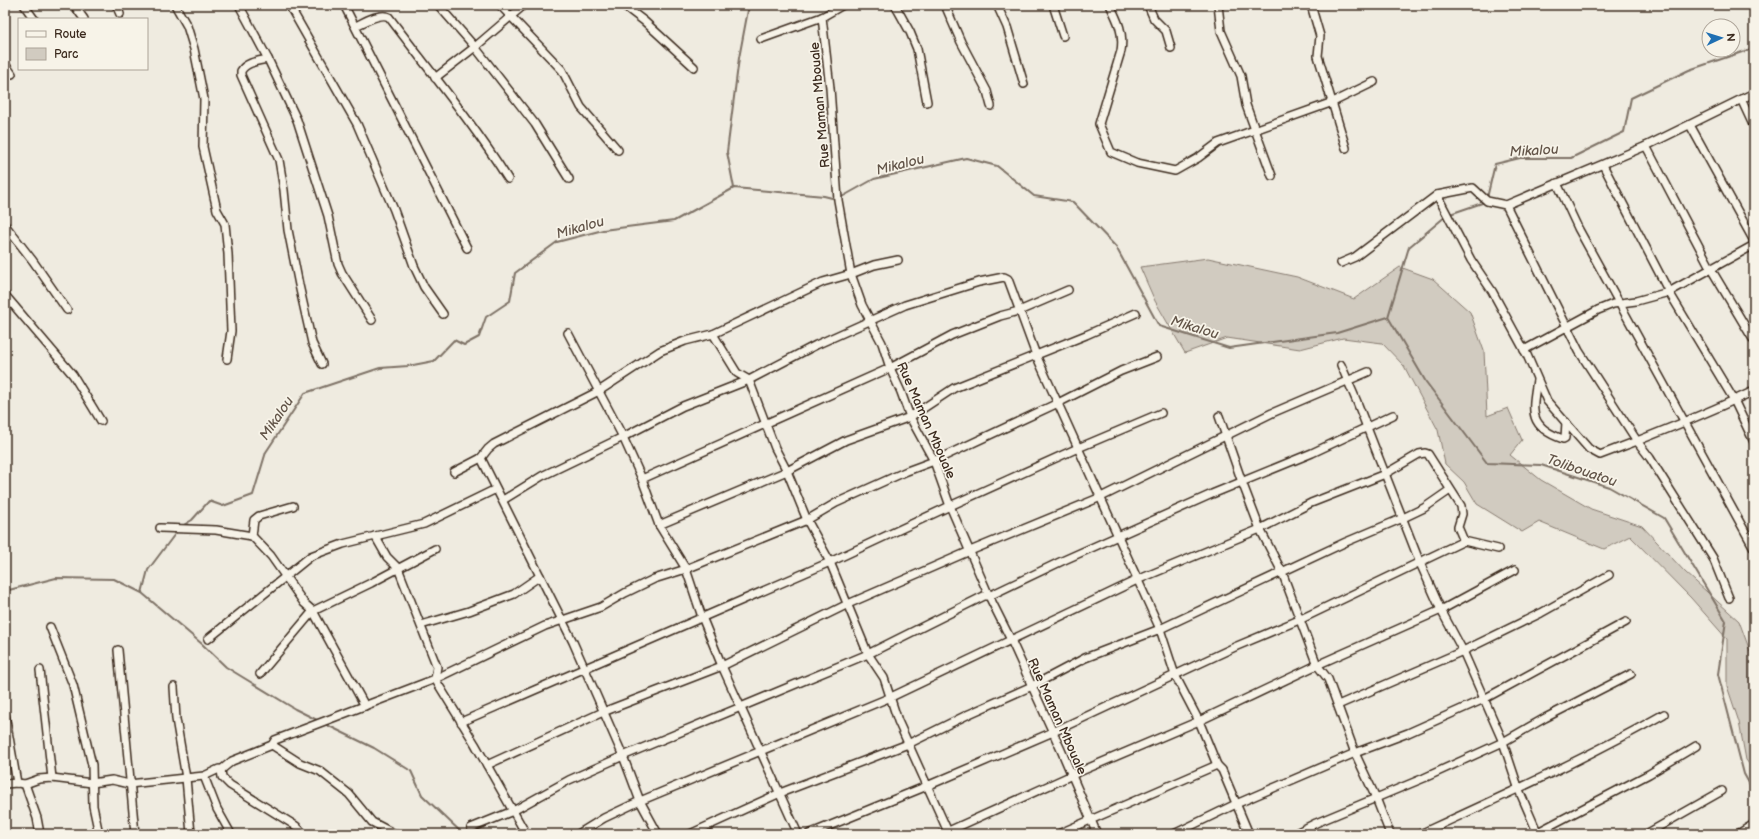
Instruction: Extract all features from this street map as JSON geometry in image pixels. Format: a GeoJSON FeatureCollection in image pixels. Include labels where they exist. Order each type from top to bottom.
{"type":"FeatureCollection","features":[{"type":"Feature","properties":{"kind":"street"},"geometry":{"type":"LineString","coordinates":[[24,5],[33,18]]}},
{"type":"Feature","properties":{"kind":"street"},"geometry":{"type":"LineString","coordinates":[[74,5],[83,18]]}},
{"type":"Feature","properties":{"kind":"street"},"geometry":{"type":"LineString","coordinates":[[116,5],[120,14]]}},
{"type":"Feature","properties":{"kind":"street"},"geometry":{"type":"LineString","coordinates":[[175,5],[187,26],[194,49],[204,99],[203,146],[217,210],[225,224],[228,254],[231,330],[227,359]]}},
{"type":"Feature","properties":{"kind":"street"},"geometry":{"type":"LineString","coordinates":[[239,5],[268,59],[300,127],[328,216],[338,264],[342,273],[372,320]]}},
{"type":"Feature","properties":{"kind":"street"},"geometry":{"type":"LineString","coordinates":[[289,5],[357,124],[394,210],[414,266],[424,287],[443,314]]}},
{"type":"Feature","properties":{"kind":"street"},"geometry":{"type":"LineString","coordinates":[[344,5],[356,26],[467,248]]}},
{"type":"Feature","properties":{"kind":"street"},"geometry":{"type":"LineString","coordinates":[[438,5],[475,47],[535,124],[569,179]]}},
{"type":"Feature","properties":{"kind":"street"},"geometry":{"type":"LineString","coordinates":[[500,5],[511,18],[536,41],[562,70],[581,107],[618,150]]}},
{"type":"Feature","properties":{"kind":"street"},"geometry":{"type":"LineString","coordinates":[[435,78],[511,18],[524,5]]}},
{"type":"Feature","properties":{"kind":"street"},"geometry":{"type":"LineString","coordinates":[[623,5],[644,21],[694,67]]}},
{"type":"Feature","properties":{"kind":"street"},"geometry":{"type":"LineString","coordinates":[[760,39],[822,17],[843,5]]}},
{"type":"Feature","properties":{"kind":"street"},"geometry":{"type":"LineString","coordinates":[[895,5],[910,32],[917,49],[927,102]]}},
{"type":"Feature","properties":{"kind":"street"},"geometry":{"type":"LineString","coordinates":[[945,5],[961,42],[987,91],[991,106]]}},
{"type":"Feature","properties":{"kind":"street"},"geometry":{"type":"LineString","coordinates":[[997,5],[1006,27],[1024,84]]}},
{"type":"Feature","properties":{"kind":"street"},"geometry":{"type":"LineString","coordinates":[[1053,5],[1063,36]]}},
{"type":"Feature","properties":{"kind":"street"},"geometry":{"type":"LineString","coordinates":[[1110,5],[1122,30],[1123,41],[1099,124],[1110,152],[1137,163],[1175,171],[1198,158],[1218,143],[1333,102],[1374,82]]}},
{"type":"Feature","properties":{"kind":"street"},"geometry":{"type":"LineString","coordinates":[[1148,5],[1154,19],[1166,31],[1171,48]]}},
{"type":"Feature","properties":{"kind":"street"},"geometry":{"type":"LineString","coordinates":[[1218,5],[1221,31],[1241,76],[1246,105],[1272,176]]}},
{"type":"Feature","properties":{"kind":"street"},"geometry":{"type":"LineString","coordinates":[[1311,5],[1320,36],[1318,56],[1346,148]]}},
{"type":"Feature","properties":{"kind":"street"},"geometry":{"type":"LineString","coordinates":[[356,26],[386,15],[435,78],[508,179]]}},
{"type":"Feature","properties":{"kind":"street","name":"Rue Maman Mbouale"},"geometry":{"type":"LineString","coordinates":[[822,17],[830,88],[838,200],[852,274],[862,305],[882,343],[890,368],[902,392],[910,417],[934,461],[950,506],[989,596],[1053,732],[1096,834]]}},
{"type":"Feature","properties":{"kind":"street"},"geometry":{"type":"LineString","coordinates":[[268,59],[245,66],[241,71],[241,74],[279,160],[288,230],[299,285],[312,343],[322,364]]}},
{"type":"Feature","properties":{"kind":"street"},"geometry":{"type":"LineString","coordinates":[[5,64],[12,74]]}},
{"type":"Feature","properties":{"kind":"street"},"geometry":{"type":"LineString","coordinates":[[1341,263],[1355,257],[1437,195],[1473,188],[1487,201],[1506,205],[1646,146],[1754,93]]}},
{"type":"Feature","properties":{"kind":"street"},"geometry":{"type":"LineString","coordinates":[[1741,99],[1754,127]]}},
{"type":"Feature","properties":{"kind":"street"},"geometry":{"type":"LineString","coordinates":[[1690,125],[1754,241]]}},
{"type":"Feature","properties":{"kind":"street"},"geometry":{"type":"LineString","coordinates":[[1646,146],[1711,269],[1754,341]]}},
{"type":"Feature","properties":{"kind":"street"},"geometry":{"type":"LineString","coordinates":[[1603,165],[1670,292],[1734,400],[1754,442]]}},
{"type":"Feature","properties":{"kind":"street"},"geometry":{"type":"LineString","coordinates":[[1557,184],[1578,228],[1754,548]]}},
{"type":"Feature","properties":{"kind":"street"},"geometry":{"type":"LineString","coordinates":[[1437,195],[1471,260],[1492,291],[1524,350],[1547,401],[1589,449],[1600,454],[1686,422],[1754,392]]}},
{"type":"Feature","properties":{"kind":"street"},"geometry":{"type":"LineString","coordinates":[[1506,205],[1579,351],[1637,441],[1650,458],[1713,558],[1729,598]]}},
{"type":"Feature","properties":{"kind":"street"},"geometry":{"type":"LineString","coordinates":[[5,225],[33,261],[67,310]]}},
{"type":"Feature","properties":{"kind":"street"},"geometry":{"type":"LineString","coordinates":[[1524,350],[1598,310],[1620,303],[1636,301],[1670,292],[1754,244]]}},
{"type":"Feature","properties":{"kind":"street"},"geometry":{"type":"LineString","coordinates":[[454,472],[481,458],[494,444],[599,391],[660,351],[685,341],[713,334],[823,282],[852,274],[874,265],[898,260]]}},
{"type":"Feature","properties":{"kind":"street"},"geometry":{"type":"LineString","coordinates":[[503,500],[542,476],[624,437],[683,406],[749,380],[816,345],[905,305],[979,282],[1004,277],[1008,279],[1010,283],[1036,355],[1160,628],[1175,675],[1199,720],[1249,834]]}},
{"type":"Feature","properties":{"kind":"street"},"geometry":{"type":"LineString","coordinates":[[642,479],[890,368],[952,336],[1068,290]]}},
{"type":"Feature","properties":{"kind":"street"},"geometry":{"type":"LineString","coordinates":[[5,295],[73,375],[101,422]]}},
{"type":"Feature","properties":{"kind":"street"},"geometry":{"type":"LineString","coordinates":[[659,525],[787,471],[846,440],[910,417],[954,388],[1086,335],[1136,313]]}},
{"type":"Feature","properties":{"kind":"street"},"geometry":{"type":"LineString","coordinates":[[568,333],[584,366],[624,437],[642,479],[659,525],[686,569],[702,617],[722,666],[798,834]]}},
{"type":"Feature","properties":{"kind":"street"},"geometry":{"type":"LineString","coordinates":[[713,334],[737,373],[749,380],[775,448],[787,471],[807,520],[830,562],[868,654],[884,678],[898,721],[946,833],[1441,610],[1515,570]]}},
{"type":"Feature","properties":{"kind":"street"},"geometry":{"type":"LineString","coordinates":[[5,784],[17,782],[25,784],[39,779],[52,778],[92,783],[112,780],[129,784],[204,776],[219,769],[220,770],[232,761],[272,745],[276,740],[435,679],[562,619],[601,607],[654,579],[686,569],[807,520],[836,503],[907,471],[934,461],[1058,403],[1121,371],[1156,357]]}},
{"type":"Feature","properties":{"kind":"street"},"geometry":{"type":"LineString","coordinates":[[1341,365],[1349,381],[1420,563],[1441,610],[1463,651],[1503,742],[1519,790],[1537,834],[1649,774],[1696,746]]}},
{"type":"Feature","properties":{"kind":"street"},"geometry":{"type":"LineString","coordinates":[[487,765],[603,712],[722,666],[848,604],[970,551],[1101,497],[1295,402],[1368,372]]}},
{"type":"Feature","properties":{"kind":"street"},"geometry":{"type":"LineString","coordinates":[[1537,379],[1533,404],[1533,414],[1536,422],[1543,430],[1563,439],[1565,438],[1566,422]]}},
{"type":"Feature","properties":{"kind":"street"},"geometry":{"type":"LineString","coordinates":[[461,722],[830,562],[1078,448],[1161,413]]}},
{"type":"Feature","properties":{"kind":"street"},"geometry":{"type":"LineString","coordinates":[[470,828],[513,811],[569,780],[623,756],[868,654],[984,596],[989,596],[1062,561],[1312,453],[1393,415]]}},
{"type":"Feature","properties":{"kind":"street"},"geometry":{"type":"LineString","coordinates":[[1219,416],[1260,529],[1282,572],[1317,665],[1328,679],[1355,754],[1376,798],[1390,834]]}},
{"type":"Feature","properties":{"kind":"street"},"geometry":{"type":"LineString","coordinates":[[578,834],[604,818],[640,801],[891,697],[1137,580],[1260,529],[1311,503],[1385,474],[1419,454],[1428,454],[1461,506],[1462,514],[1458,527],[1464,541]]}},
{"type":"Feature","properties":{"kind":"street"},"geometry":{"type":"LineString","coordinates":[[481,458],[562,619],[623,756],[640,801],[658,834]]}},
{"type":"Feature","properties":{"kind":"street"},"geometry":{"type":"LineString","coordinates":[[208,639],[311,556],[337,546],[424,524],[496,489]]}},
{"type":"Feature","properties":{"kind":"street"},"geometry":{"type":"LineString","coordinates":[[690,834],[780,793],[908,744],[969,714],[1032,686],[1085,658],[1160,628],[1346,542],[1403,518],[1424,508],[1450,490]]}},
{"type":"Feature","properties":{"kind":"street"},"geometry":{"type":"LineString","coordinates":[[252,536],[254,520],[259,516],[293,506]]}},
{"type":"Feature","properties":{"kind":"street"},"geometry":{"type":"LineString","coordinates":[[160,528],[216,530],[252,536],[271,556],[304,603],[313,611],[365,706]]}},
{"type":"Feature","properties":{"kind":"street"},"geometry":{"type":"LineString","coordinates":[[375,536],[387,558],[398,568],[437,667],[435,679],[487,765],[526,834]]}},
{"type":"Feature","properties":{"kind":"street"},"geometry":{"type":"LineString","coordinates":[[809,834],[927,786],[1053,732],[1237,646],[1299,620],[1464,541],[1498,549]]}},
{"type":"Feature","properties":{"kind":"street"},"geometry":{"type":"LineString","coordinates":[[260,674],[313,611],[371,583],[435,549]]}},
{"type":"Feature","properties":{"kind":"street"},"geometry":{"type":"LineString","coordinates":[[1338,705],[1463,651],[1541,613],[1609,575]]}},
{"type":"Feature","properties":{"kind":"street"},"geometry":{"type":"LineString","coordinates":[[421,625],[469,611],[514,594],[540,576]]}},
{"type":"Feature","properties":{"kind":"street"},"geometry":{"type":"LineString","coordinates":[[1174,834],[1236,804],[1408,733],[1484,699],[1626,622]]}},
{"type":"Feature","properties":{"kind":"street"},"geometry":{"type":"LineString","coordinates":[[50,627],[73,685],[92,765],[93,806],[99,834]]}},
{"type":"Feature","properties":{"kind":"street"},"geometry":{"type":"LineString","coordinates":[[118,650],[129,784],[135,834]]}},
{"type":"Feature","properties":{"kind":"street"},"geometry":{"type":"LineString","coordinates":[[40,670],[52,778]]}},
{"type":"Feature","properties":{"kind":"street"},"geometry":{"type":"LineString","coordinates":[[1294,834],[1316,823],[1503,742],[1545,718],[1631,674]]}},
{"type":"Feature","properties":{"kind":"street"},"geometry":{"type":"LineString","coordinates":[[174,687],[176,720],[186,778],[191,834]]}},
{"type":"Feature","properties":{"kind":"street"},"geometry":{"type":"LineString","coordinates":[[5,714],[17,782]]}},
{"type":"Feature","properties":{"kind":"street"},"geometry":{"type":"LineString","coordinates":[[1420,834],[1519,790],[1621,738],[1664,714]]}},
{"type":"Feature","properties":{"kind":"street"},"geometry":{"type":"LineString","coordinates":[[272,745],[300,763],[320,771],[349,794],[372,822],[395,834]]}},
{"type":"Feature","properties":{"kind":"street"},"geometry":{"type":"LineString","coordinates":[[1058,834],[1217,764]]}},
{"type":"Feature","properties":{"kind":"street"},"geometry":{"type":"LineString","coordinates":[[220,770],[222,777],[230,785],[296,826],[304,834]]}},
{"type":"Feature","properties":{"kind":"street"},"geometry":{"type":"LineString","coordinates":[[204,776],[217,808],[231,834]]}},
{"type":"Feature","properties":{"kind":"street"},"geometry":{"type":"LineString","coordinates":[[25,784],[37,818],[40,834]]}},
{"type":"Feature","properties":{"kind":"street"},"geometry":{"type":"LineString","coordinates":[[1646,834],[1722,791]]}},
{"type":"Feature","properties":{"kind":"street"},"geometry":{"type":"LineString","coordinates":[[1738,834],[1754,824]]}},
{"type":"Feature","properties":{"kind":"green space"},"geometry":{"type":"Polygon","coordinates":[[[1208,258],[1297,277],[1354,299],[1400,267],[1433,279],[1470,312],[1484,351],[1487,416],[1508,408],[1522,440],[1510,455],[1541,480],[1591,509],[1642,526],[1685,572],[1739,621],[1754,662],[1754,770],[1746,760],[1739,722],[1727,686],[1727,639],[1691,598],[1630,536],[1604,549],[1539,522],[1522,532],[1477,504],[1464,482],[1445,464],[1438,430],[1404,366],[1382,343],[1343,338],[1300,349],[1227,338],[1185,353],[1155,301],[1140,267],[1208,258]]]}},
{"type":"Feature","properties":{"kind":"waterway"},"geometry":{"type":"LineString","coordinates":[[734,188],[727,152],[739,58],[749,5]]}},
{"type":"Feature","properties":{"kind":"waterway","name":"Mikalou"},"geometry":{"type":"LineString","coordinates":[[1487,198],[1495,164],[1520,158],[1571,158],[1624,132],[1631,98],[1689,70],[1754,48]]}},
{"type":"Feature","properties":{"kind":"waterway","name":"Mikalou"},"geometry":{"type":"LineString","coordinates":[[840,198],[874,179],[966,158],[997,166],[1034,196],[1073,202],[1116,247],[1159,326],[1229,348],[1337,333],[1388,317]]}},
{"type":"Feature","properties":{"kind":"waterway","name":"Mikalou"},"geometry":{"type":"LineString","coordinates":[[182,526],[192,520],[209,501],[223,506],[253,495],[266,452],[305,393],[380,368],[408,366],[434,361],[454,340],[464,345],[479,337],[486,317],[510,301],[515,273],[557,242],[603,230],[674,221],[734,188],[824,196],[836,199]]}},
{"type":"Feature","properties":{"kind":"waterway","name":"Mikalou"},"geometry":{"type":"LineString","coordinates":[[1450,214],[1485,202]]}},
{"type":"Feature","properties":{"kind":"waterway","name":"Mikalou"},"geometry":{"type":"LineString","coordinates":[[1388,317],[1409,247],[1446,216]]}},
{"type":"Feature","properties":{"kind":"waterway","name":"Tolibouatou"},"geometry":{"type":"LineString","coordinates":[[1388,317],[1426,382],[1487,463],[1541,465],[1609,487],[1664,518],[1726,621],[1718,674],[1744,774],[1754,792]]}},
{"type":"Feature","properties":{"kind":"waterway","name":"Mikalou"},"geometry":{"type":"LineString","coordinates":[[5,591],[56,578],[114,579],[142,593],[148,570],[178,530]]}},
{"type":"Feature","properties":{"kind":"waterway"},"geometry":{"type":"LineString","coordinates":[[142,593],[202,644],[226,667],[295,709],[319,721]]}},
{"type":"Feature","properties":{"kind":"waterway"},"geometry":{"type":"LineString","coordinates":[[325,724],[374,748],[411,771],[422,795],[463,834]]}}]}
